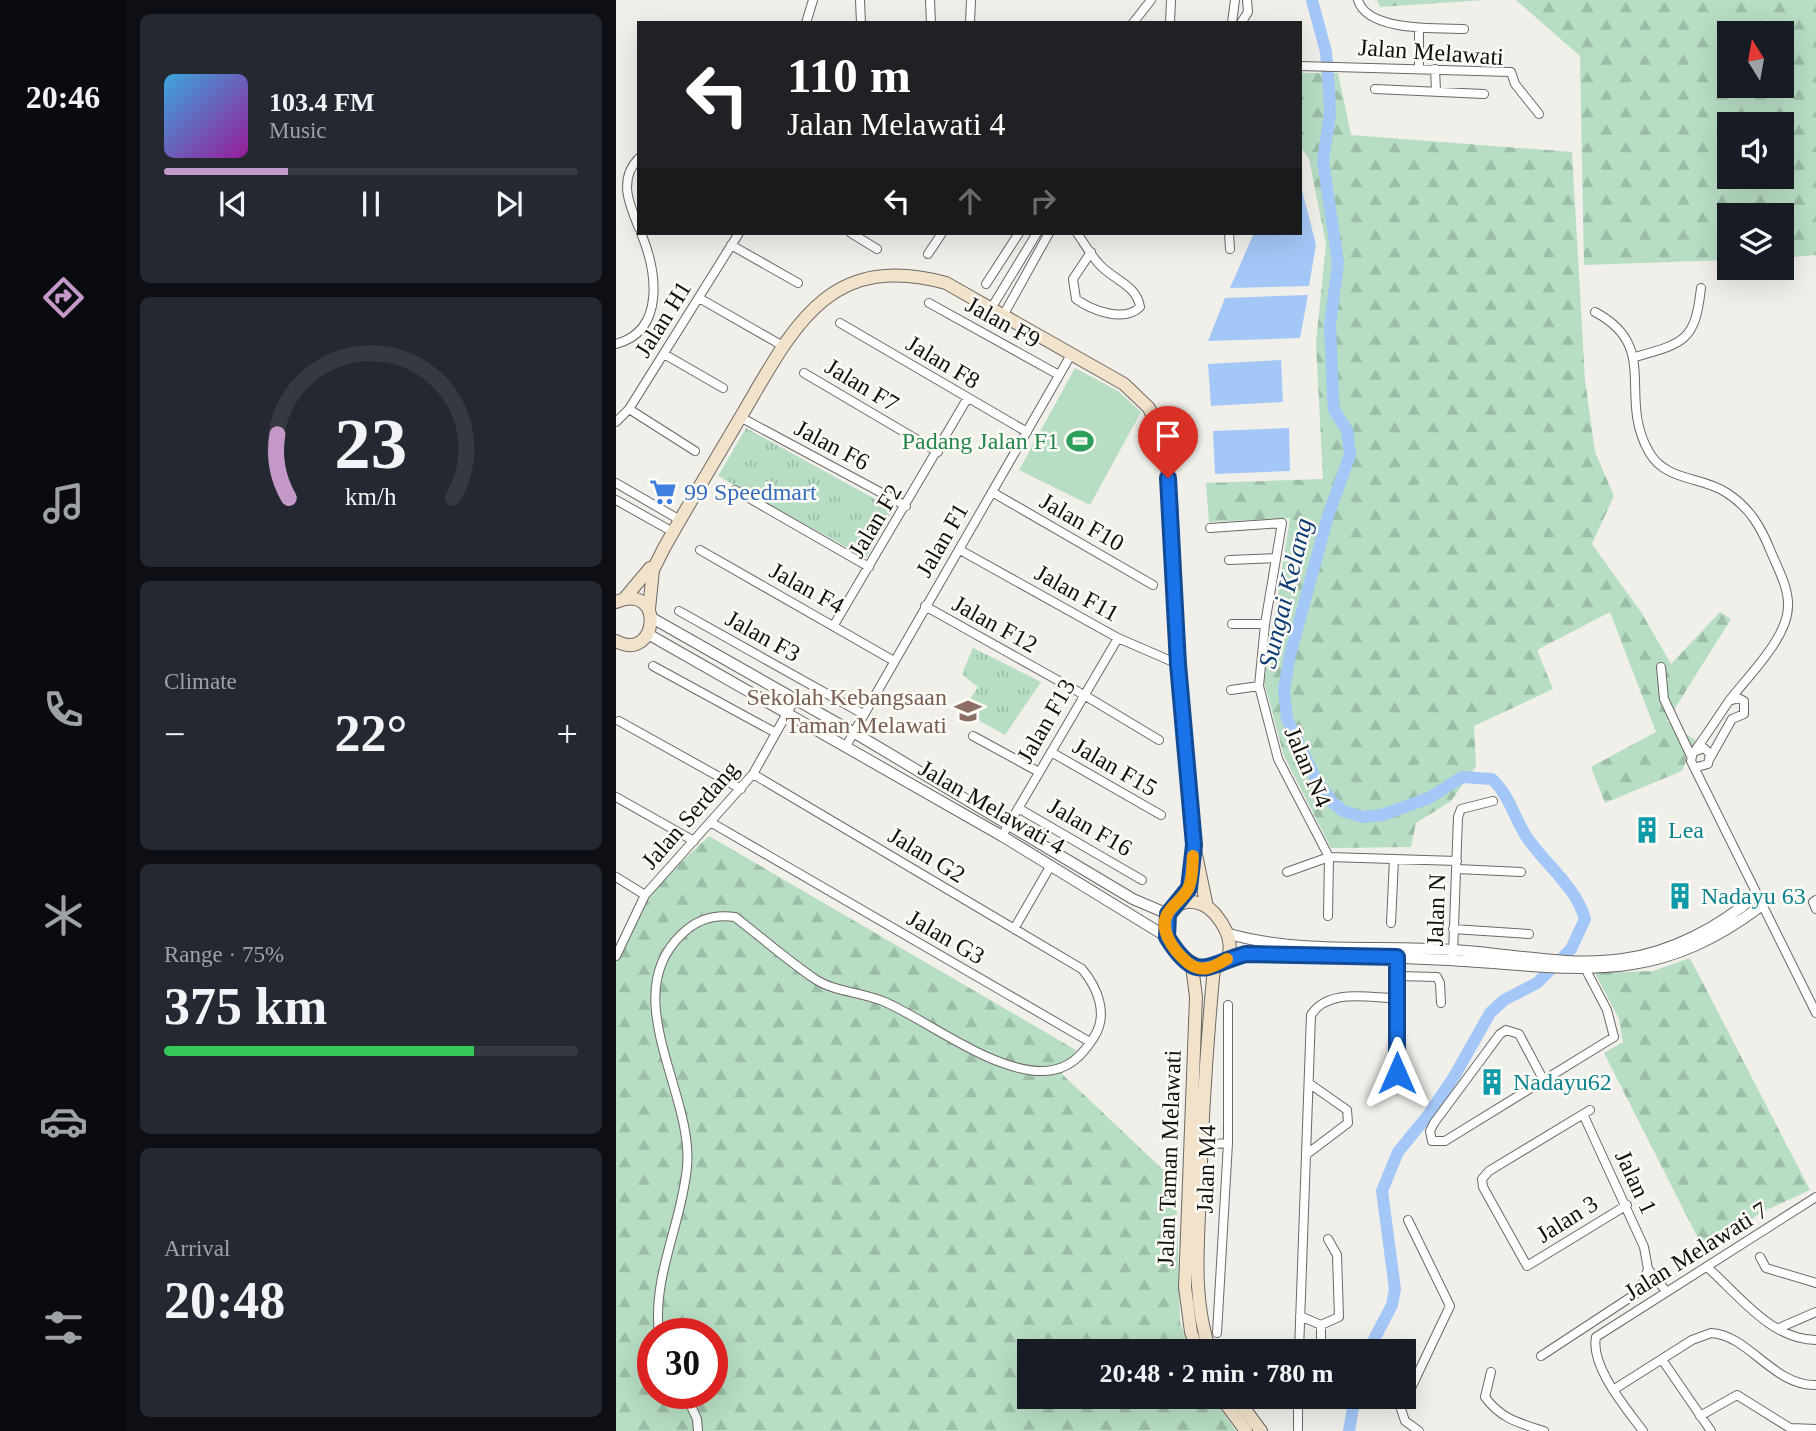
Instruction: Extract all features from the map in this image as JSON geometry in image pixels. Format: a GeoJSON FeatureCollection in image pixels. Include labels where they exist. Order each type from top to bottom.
{"type":"FeatureCollection","features":[{"type":"Feature","properties":{"kind":"main road"},"geometry":{"type":"LineString","coordinates":[[616,656],[648,634],[650,581],[664,548],[740,417],[803,317],[832,294],[860,280],[897,275],[920,276],[946,283],[1124,384],[1149,408],[1166,457],[1171,500],[1178,664],[1194,845],[1208,907],[1229,934],[1229,952],[1220,963],[1192,966],[1167,937],[1168,914],[1178,904],[1191,880],[1194,845]]}},
{"type":"Feature","properties":{"kind":"main road"},"geometry":{"type":"LineString","coordinates":[[620,600],[664,548]]}},
{"type":"Feature","properties":{"kind":"main road"},"geometry":{"type":"LineString","coordinates":[[620,600],[639,600],[650,614]]}},
{"type":"Feature","properties":{"kind":"main road"},"geometry":{"type":"LineString","coordinates":[[616,640],[631,644]]}},
{"type":"Feature","properties":{"kind":"main road"},"geometry":{"type":"LineString","coordinates":[[1178,904],[1193,901],[1208,907]]}},
{"type":"Feature","properties":{"kind":"main road","name":"Jalan Taman Melawati"},"geometry":{"type":"LineString","coordinates":[[1194,1339],[1185,1287],[1195,1145],[1220,963]]}},
{"type":"Feature","properties":{"kind":"main road","name":"Jalan Taman Melawati"},"geometry":{"type":"LineString","coordinates":[[1192,966],[1196,997],[1196,1286],[1206,1339]]}},
{"type":"Feature","properties":{"kind":"main road"},"geometry":{"type":"LineString","coordinates":[[1230,1409],[1246,1431]]}},
{"type":"Feature","properties":{"kind":"main road"},"geometry":{"type":"LineString","coordinates":[[1245,1409],[1261,1431]]}},
{"type":"Feature","properties":{"kind":"street"},"geometry":{"type":"LineString","coordinates":[[807,21],[813,0]]}},
{"type":"Feature","properties":{"kind":"street"},"geometry":{"type":"LineString","coordinates":[[860,0],[861,21]]}},
{"type":"Feature","properties":{"kind":"street"},"geometry":{"type":"LineString","coordinates":[[930,0],[931,21]]}},
{"type":"Feature","properties":{"kind":"street"},"geometry":{"type":"LineString","coordinates":[[970,21],[971,0]]}},
{"type":"Feature","properties":{"kind":"street"},"geometry":{"type":"LineString","coordinates":[[1135,21],[1151,0]]}},
{"type":"Feature","properties":{"kind":"street"},"geometry":{"type":"LineString","coordinates":[[1170,21],[1171,0]]}},
{"type":"Feature","properties":{"kind":"street"},"geometry":{"type":"LineString","coordinates":[[1232,21],[1235,0]]}},
{"type":"Feature","properties":{"kind":"street"},"geometry":{"type":"LineString","coordinates":[[1242,21],[1248,12],[1247,0]]}},
{"type":"Feature","properties":{"kind":"street"},"geometry":{"type":"LineString","coordinates":[[1358,0],[1378,21],[1419,28],[1464,29]]}},
{"type":"Feature","properties":{"kind":"street"},"geometry":{"type":"LineString","coordinates":[[1419,28],[1419,69]]}},
{"type":"Feature","properties":{"kind":"street","name":"Jalan Melawati"},"geometry":{"type":"LineString","coordinates":[[1303,66],[1511,72],[1515,84],[1539,114]]}},
{"type":"Feature","properties":{"kind":"street"},"geometry":{"type":"LineString","coordinates":[[1435,69],[1436,91]]}},
{"type":"Feature","properties":{"kind":"street"},"geometry":{"type":"LineString","coordinates":[[1375,89],[1484,94]]}},
{"type":"Feature","properties":{"kind":"street"},"geometry":{"type":"LineString","coordinates":[[637,160],[633,163],[625,191],[637,223]]}},
{"type":"Feature","properties":{"kind":"street"},"geometry":{"type":"LineString","coordinates":[[616,344],[623,342],[647,320],[653,302],[653,267],[642,235]]}},
{"type":"Feature","properties":{"kind":"street","name":"Jalan H1"},"geometry":{"type":"LineString","coordinates":[[616,422],[629,409],[738,235]]}},
{"type":"Feature","properties":{"kind":"street"},"geometry":{"type":"LineString","coordinates":[[854,235],[877,248]]}},
{"type":"Feature","properties":{"kind":"street"},"geometry":{"type":"LineString","coordinates":[[928,254],[941,235]]}},
{"type":"Feature","properties":{"kind":"street"},"geometry":{"type":"LineString","coordinates":[[986,284],[1018,235]]}},
{"type":"Feature","properties":{"kind":"street"},"geometry":{"type":"LineString","coordinates":[[998,311],[1036,235]]}},
{"type":"Feature","properties":{"kind":"street"},"geometry":{"type":"LineString","coordinates":[[998,311],[1048,235]]}},
{"type":"Feature","properties":{"kind":"street"},"geometry":{"type":"LineString","coordinates":[[1079,235],[1091,251],[1100,265],[1134,291],[1140,307],[1136,311],[1118,315],[1076,299],[1073,279],[1091,251]]}},
{"type":"Feature","properties":{"kind":"street"},"geometry":{"type":"LineString","coordinates":[[1229,235],[1230,249]]}},
{"type":"Feature","properties":{"kind":"street"},"geometry":{"type":"LineString","coordinates":[[731,246],[798,283]]}},
{"type":"Feature","properties":{"kind":"street"},"geometry":{"type":"LineString","coordinates":[[1635,356],[1657,351],[1689,333],[1696,325],[1701,288]]}},
{"type":"Feature","properties":{"kind":"street"},"geometry":{"type":"LineString","coordinates":[[699,298],[783,346]]}},
{"type":"Feature","properties":{"kind":"street","name":"Jalan F9"},"geometry":{"type":"LineString","coordinates":[[929,303],[1059,375]]}},
{"type":"Feature","properties":{"kind":"street"},"geometry":{"type":"LineString","coordinates":[[1595,312],[1616,326],[1635,356],[1633,394],[1636,423],[1651,456],[1661,467],[1687,480],[1728,493],[1752,514],[1760,526],[1784,583],[1788,611],[1783,627],[1693,753]]}},
{"type":"Feature","properties":{"kind":"street","name":"Jalan F8"},"geometry":{"type":"LineString","coordinates":[[840,323],[1027,432]]}},
{"type":"Feature","properties":{"kind":"street","name":"Jalan F1"},"geometry":{"type":"LineString","coordinates":[[846,746],[1072,353]]}},
{"type":"Feature","properties":{"kind":"street"},"geometry":{"type":"LineString","coordinates":[[664,354],[723,388]]}},
{"type":"Feature","properties":{"kind":"street","name":"Jalan F7"},"geometry":{"type":"LineString","coordinates":[[804,373],[938,452]]}},
{"type":"Feature","properties":{"kind":"street","name":"Jalan F2"},"geometry":{"type":"LineString","coordinates":[[834,625],[967,399]]}},
{"type":"Feature","properties":{"kind":"street"},"geometry":{"type":"LineString","coordinates":[[629,409],[695,451]]}},
{"type":"Feature","properties":{"kind":"street","name":"Jalan F6"},"geometry":{"type":"LineString","coordinates":[[740,417],[906,506]]}},
{"type":"Feature","properties":{"kind":"street"},"geometry":{"type":"LineString","coordinates":[[616,483],[677,526]]}},
{"type":"Feature","properties":{"kind":"street"},"geometry":{"type":"LineString","coordinates":[[735,490],[869,567]]}},
{"type":"Feature","properties":{"kind":"street","name":"Jalan F10"},"geometry":{"type":"LineString","coordinates":[[992,492],[1153,585]]}},
{"type":"Feature","properties":{"kind":"street"},"geometry":{"type":"LineString","coordinates":[[616,500],[677,526]]}},
{"type":"Feature","properties":{"kind":"street","name":"Jalan N4"},"geometry":{"type":"LineString","coordinates":[[1210,528],[1282,523],[1265,624],[1259,686],[1278,758],[1329,857]]}},
{"type":"Feature","properties":{"kind":"street","name":"Jalan F4"},"geometry":{"type":"LineString","coordinates":[[700,550],[894,661]]}},
{"type":"Feature","properties":{"kind":"street","name":"Jalan F11"},"geometry":{"type":"LineString","coordinates":[[960,550],[1118,638],[1178,664]]}},
{"type":"Feature","properties":{"kind":"street"},"geometry":{"type":"LineString","coordinates":[[1229,561],[1276,558]]}},
{"type":"Feature","properties":{"kind":"street","name":"Jalan F12"},"geometry":{"type":"LineString","coordinates":[[925,607],[1159,740]]}},
{"type":"Feature","properties":{"kind":"street","name":"Jalan F3"},"geometry":{"type":"LineString","coordinates":[[680,611],[863,714]]}},
{"type":"Feature","properties":{"kind":"street","name":"Jalan Melawati 4"},"geometry":{"type":"LineString","coordinates":[[650,614],[1133,899],[1168,914]]}},
{"type":"Feature","properties":{"kind":"street"},"geometry":{"type":"LineString","coordinates":[[1232,624],[1265,624]]}},
{"type":"Feature","properties":{"kind":"street","name":"Jalan Melawati 4"},"geometry":{"type":"LineString","coordinates":[[648,634],[1002,836],[1167,937]]}},
{"type":"Feature","properties":{"kind":"street","name":"Jalan F13"},"geometry":{"type":"LineString","coordinates":[[1002,836],[1118,638]]}},
{"type":"Feature","properties":{"kind":"street"},"geometry":{"type":"LineString","coordinates":[[653,666],[776,733]]}},
{"type":"Feature","properties":{"kind":"street"},"geometry":{"type":"LineString","coordinates":[[1661,667],[1664,699],[1693,753],[1716,815],[1816,1013]]}},
{"type":"Feature","properties":{"kind":"street"},"geometry":{"type":"LineString","coordinates":[[1745,682],[1745,710]]}},
{"type":"Feature","properties":{"kind":"street"},"geometry":{"type":"LineString","coordinates":[[1231,690],[1259,686]]}},
{"type":"Feature","properties":{"kind":"street"},"geometry":{"type":"LineString","coordinates":[[1729,701],[1741,698],[1745,710]]}},
{"type":"Feature","properties":{"kind":"street","name":"Jalan Serdang"},"geometry":{"type":"LineString","coordinates":[[616,956],[645,895],[753,774],[795,699]]}},
{"type":"Feature","properties":{"kind":"street"},"geometry":{"type":"LineString","coordinates":[[1723,710],[1732,719]]}},
{"type":"Feature","properties":{"kind":"street"},"geometry":{"type":"LineString","coordinates":[[1697,767],[1703,767],[1732,719],[1745,710]]}},
{"type":"Feature","properties":{"kind":"street"},"geometry":{"type":"LineString","coordinates":[[620,721],[741,789]]}},
{"type":"Feature","properties":{"kind":"street"},"geometry":{"type":"LineString","coordinates":[[973,736],[1039,772]]}},
{"type":"Feature","properties":{"kind":"street"},"geometry":{"type":"LineString","coordinates":[[1693,753],[1707,750],[1710,758]]}},
{"type":"Feature","properties":{"kind":"street","name":"Jalan F15"},"geometry":{"type":"LineString","coordinates":[[1051,752],[1161,815]]}},
{"type":"Feature","properties":{"kind":"street","name":"Jalan G2"},"geometry":{"type":"LineString","coordinates":[[753,774],[1082,969],[1093,983],[1100,1003],[1099,1029],[1090,1042]]}},
{"type":"Feature","properties":{"kind":"street"},"geometry":{"type":"LineString","coordinates":[[616,797],[694,841]]}},
{"type":"Feature","properties":{"kind":"street","name":"Jalan N"},"geometry":{"type":"LineString","coordinates":[[1453,955],[1458,817],[1461,809],[1493,801]]}},
{"type":"Feature","properties":{"kind":"street","name":"Jalan F16"},"geometry":{"type":"LineString","coordinates":[[1018,808],[1142,880]]}},
{"type":"Feature","properties":{"kind":"street","name":"Jalan G3"},"geometry":{"type":"LineString","coordinates":[[712,823],[1090,1042]]}},
{"type":"Feature","properties":{"kind":"street"},"geometry":{"type":"LineString","coordinates":[[1328,916],[1329,857]]}},
{"type":"Feature","properties":{"kind":"street"},"geometry":{"type":"LineString","coordinates":[[1287,872],[1329,857],[1394,859],[1521,872]]}},
{"type":"Feature","properties":{"kind":"street"},"geometry":{"type":"LineString","coordinates":[[1391,923],[1394,859]]}},
{"type":"Feature","properties":{"kind":"street"},"geometry":{"type":"LineString","coordinates":[[1014,929],[1051,865]]}},
{"type":"Feature","properties":{"kind":"street"},"geometry":{"type":"LineString","coordinates":[[616,877],[645,895]]}},
{"type":"Feature","properties":{"kind":"street"},"geometry":{"type":"LineString","coordinates":[[1229,934],[1274,945],[1560,964],[1647,954],[1704,931],[1758,900]]}},
{"type":"Feature","properties":{"kind":"street"},"geometry":{"type":"LineString","coordinates":[[1560,964],[1586,970],[1625,968],[1667,958],[1726,932],[1758,900]]}},
{"type":"Feature","properties":{"kind":"street"},"geometry":{"type":"LineString","coordinates":[[1816,900],[1813,902],[1816,909]]}},
{"type":"Feature","properties":{"kind":"street"},"geometry":{"type":"LineString","coordinates":[[659,1318],[659,1291],[687,1166],[679,1101],[658,1027],[654,998],[660,968],[669,949],[694,923],[722,915],[735,917],[817,981],[886,1002],[968,1047],[1009,1064],[1042,1071],[1058,1069],[1071,1064],[1090,1042]]}},
{"type":"Feature","properties":{"kind":"street"},"geometry":{"type":"LineString","coordinates":[[1453,929],[1529,934]]}},
{"type":"Feature","properties":{"kind":"street"},"geometry":{"type":"LineString","coordinates":[[1220,963],[1246,954],[1397,953]]}},
{"type":"Feature","properties":{"kind":"street"},"geometry":{"type":"LineString","coordinates":[[1397,953],[1397,1073]]}},
{"type":"Feature","properties":{"kind":"street"},"geometry":{"type":"LineString","coordinates":[[1543,1079],[1519,1034],[1506,1030],[1500,1034],[1434,1123],[1430,1131],[1432,1141],[1445,1141],[1614,1037],[1607,1010],[1586,970]]}},
{"type":"Feature","properties":{"kind":"street"},"geometry":{"type":"LineString","coordinates":[[1397,976],[1437,977],[1441,1003]]}},
{"type":"Feature","properties":{"kind":"street"},"geometry":{"type":"LineString","coordinates":[[1299,1339],[1311,1015],[1318,1003],[1337,997],[1397,998]]}},
{"type":"Feature","properties":{"kind":"street","name":"Jalan M4"},"geometry":{"type":"LineString","coordinates":[[1217,1333],[1228,1143],[1228,1005]]}},
{"type":"Feature","properties":{"kind":"street"},"geometry":{"type":"LineString","coordinates":[[1307,1154],[1348,1123],[1350,1116],[1348,1110],[1310,1084]]}},
{"type":"Feature","properties":{"kind":"street","name":"Jalan 1"},"geometry":{"type":"LineString","coordinates":[[1527,1266],[1483,1187],[1482,1179],[1489,1171],[1586,1112],[1644,1247],[1648,1269]]}},
{"type":"Feature","properties":{"kind":"street"},"geometry":{"type":"LineString","coordinates":[[1195,1145],[1228,1143]]}},
{"type":"Feature","properties":{"kind":"street","name":"Jalan Melawati 7"},"geometry":{"type":"LineString","coordinates":[[1613,1390],[1594,1348],[1597,1337],[1816,1197]]}},
{"type":"Feature","properties":{"kind":"street","name":"Jalan 3"},"geometry":{"type":"LineString","coordinates":[[1527,1266],[1627,1205]]}},
{"type":"Feature","properties":{"kind":"street"},"geometry":{"type":"LineString","coordinates":[[1408,1220],[1450,1306],[1401,1409],[1401,1416],[1419,1431]]}},
{"type":"Feature","properties":{"kind":"street"},"geometry":{"type":"LineString","coordinates":[[1300,1315],[1321,1325],[1339,1317],[1338,1255],[1328,1239]]}},
{"type":"Feature","properties":{"kind":"street"},"geometry":{"type":"LineString","coordinates":[[1760,1257],[1766,1268],[1816,1283]]}},
{"type":"Feature","properties":{"kind":"street"},"geometry":{"type":"LineString","coordinates":[[1707,1266],[1750,1309],[1804,1340],[1816,1339]]}},
{"type":"Feature","properties":{"kind":"street"},"geometry":{"type":"LineString","coordinates":[[1648,1269],[1666,1291]]}},
{"type":"Feature","properties":{"kind":"street"},"geometry":{"type":"LineString","coordinates":[[1541,1356],[1640,1291],[1648,1269]]}},
{"type":"Feature","properties":{"kind":"street"},"geometry":{"type":"LineString","coordinates":[[1779,1328],[1816,1312]]}},
{"type":"Feature","properties":{"kind":"street"},"geometry":{"type":"LineString","coordinates":[[1321,1325],[1321,1339]]}},
{"type":"Feature","properties":{"kind":"street"},"geometry":{"type":"LineString","coordinates":[[1643,1431],[1613,1390],[1663,1361],[1692,1340],[1718,1333],[1790,1381],[1816,1385]]}},
{"type":"Feature","properties":{"kind":"street"},"geometry":{"type":"LineString","coordinates":[[1663,1361],[1711,1431]]}},
{"type":"Feature","properties":{"kind":"street"},"geometry":{"type":"LineString","coordinates":[[1491,1372],[1485,1398],[1494,1409],[1505,1418],[1544,1431]]}},
{"type":"Feature","properties":{"kind":"street"},"geometry":{"type":"LineString","coordinates":[[1700,1416],[1737,1395],[1790,1428],[1816,1429]]}},
{"type":"Feature","properties":{"kind":"street"},"geometry":{"type":"LineString","coordinates":[[692,1409],[698,1431]]}},
{"type":"Feature","properties":{"kind":"street"},"geometry":{"type":"LineString","coordinates":[[1298,1409],[1298,1429]]}},
{"type":"Feature","properties":{"kind":"green space"},"geometry":{"type":"Polygon","coordinates":[[[1377,0],[1485,0],[1380,7],[1377,0]]]}},
{"type":"Feature","properties":{"kind":"green space"},"geometry":{"type":"Polygon","coordinates":[[[1516,0],[1816,0],[1816,255],[1794,257],[1794,203],[1717,203],[1717,260],[1584,265],[1580,56],[1516,0]]]}},
{"type":"Feature","properties":{"kind":"green space"},"geometry":{"type":"Polygon","coordinates":[[[1302,73],[1338,73],[1351,135],[1572,152],[1585,380],[1595,452],[1614,496],[1592,544],[1641,612],[1671,664],[1720,612],[1731,619],[1667,721],[1695,740],[1682,771],[1605,803],[1591,767],[1656,732],[1610,612],[1537,650],[1553,689],[1474,726],[1476,766],[1451,801],[1416,823],[1411,847],[1331,848],[1284,756],[1264,682],[1290,518],[1209,522],[1206,483],[1323,479],[1316,343],[1326,244],[1309,159],[1302,149],[1302,73]]]}},
{"type":"Feature","properties":{"kind":"green space","name":"Padang Jalan F1"},"geometry":{"type":"Polygon","coordinates":[[[1075,368],[1118,391],[1141,412],[1090,505],[1019,470],[1075,368]]]}},
{"type":"Feature","properties":{"kind":"green space"},"geometry":{"type":"Polygon","coordinates":[[[746,428],[893,509],[866,558],[718,476],[746,428]]]}},
{"type":"Feature","properties":{"kind":"green space"},"geometry":{"type":"Polygon","coordinates":[[[973,648],[1041,682],[1005,735],[962,711],[978,687],[962,674],[973,648]]]}},
{"type":"Feature","properties":{"kind":"green space"},"geometry":{"type":"Polygon","coordinates":[[[709,836],[1076,1050],[1062,1074],[1176,1182],[1180,1322],[1186,1339],[1017,1339],[1017,1409],[1220,1409],[1236,1431],[616,1431],[616,957],[643,898],[709,836]]]}},
{"type":"Feature","properties":{"kind":"green space"},"geometry":{"type":"Polygon","coordinates":[[[1690,958],[1810,1190],[1760,1213],[1705,1252],[1604,1053],[1623,1042],[1619,1019],[1595,973],[1653,971],[1690,958]]]}},
{"type":"Feature","properties":{"kind":"water"},"geometry":{"type":"Polygon","coordinates":[[[1302,190],[1316,245],[1309,286],[1230,288],[1253,235],[1302,235],[1302,190]]]}},
{"type":"Feature","properties":{"kind":"water"},"geometry":{"type":"Polygon","coordinates":[[[1308,295],[1300,338],[1208,341],[1225,298],[1308,295]]]}},
{"type":"Feature","properties":{"kind":"water"},"geometry":{"type":"Polygon","coordinates":[[[1281,360],[1283,402],[1211,406],[1208,364],[1281,360]]]}},
{"type":"Feature","properties":{"kind":"water"},"geometry":{"type":"Polygon","coordinates":[[[1289,428],[1290,471],[1215,474],[1213,431],[1289,428]]]}},
{"type":"Feature","properties":{"kind":"waterway","name":"Sungai Kelang"},"geometry":{"type":"LineString","coordinates":[[1312,0],[1326,52],[1329,89],[1330,114],[1323,161],[1338,263],[1330,325],[1334,410],[1347,430],[1350,455],[1328,516],[1290,655],[1284,690],[1287,719],[1316,779],[1332,802],[1343,811],[1363,817],[1382,815],[1429,798],[1462,777],[1492,779],[1504,793],[1528,839],[1575,897],[1585,919],[1571,949],[1537,983],[1504,1000],[1490,1013],[1455,1075],[1429,1114],[1398,1152],[1382,1191],[1395,1289],[1392,1305],[1374,1339]]}},
{"type":"Feature","properties":{"kind":"waterway","name":"Sungai Kelang"},"geometry":{"type":"LineString","coordinates":[[1349,1431],[1353,1409]]}},
{"type":"Feature","properties":{"kind":"slow traffic"},"geometry":{"type":"LineString","coordinates":[[1193,856],[1189,888],[1178,904],[1170,910],[1165,921],[1167,937],[1192,966],[1206,969],[1227,959]]}},
{"type":"Feature","properties":{"kind":"place","name":"Padang Jalan F1"},"geometry":{"type":"Point","coordinates":[1080,441]}},
{"type":"Feature","properties":{"kind":"place","name":"99 Speedmart"},"geometry":{"type":"Point","coordinates":[663,492]}},
{"type":"Feature","properties":{"kind":"place","name":"Sekolah Kebangsaan Taman Melawati"},"geometry":{"type":"Point","coordinates":[968,711]}},
{"type":"Feature","properties":{"kind":"place","name":"Lea"},"geometry":{"type":"Point","coordinates":[1647,830]}},
{"type":"Feature","properties":{"kind":"place","name":"Nadayu 63"},"geometry":{"type":"Point","coordinates":[1680,896]}},
{"type":"Feature","properties":{"kind":"place","name":"Nadayu62"},"geometry":{"type":"Point","coordinates":[1492,1082]}},
{"type":"Feature","properties":{"kind":"route"},"geometry":{"type":"LineString","coordinates":[[1168,478],[1178,664],[1194,845],[1189,888],[1168,914],[1165,921],[1167,937],[1192,966],[1206,969],[1226,959],[1246,954],[1397,957],[1397,1073]]}}]}
